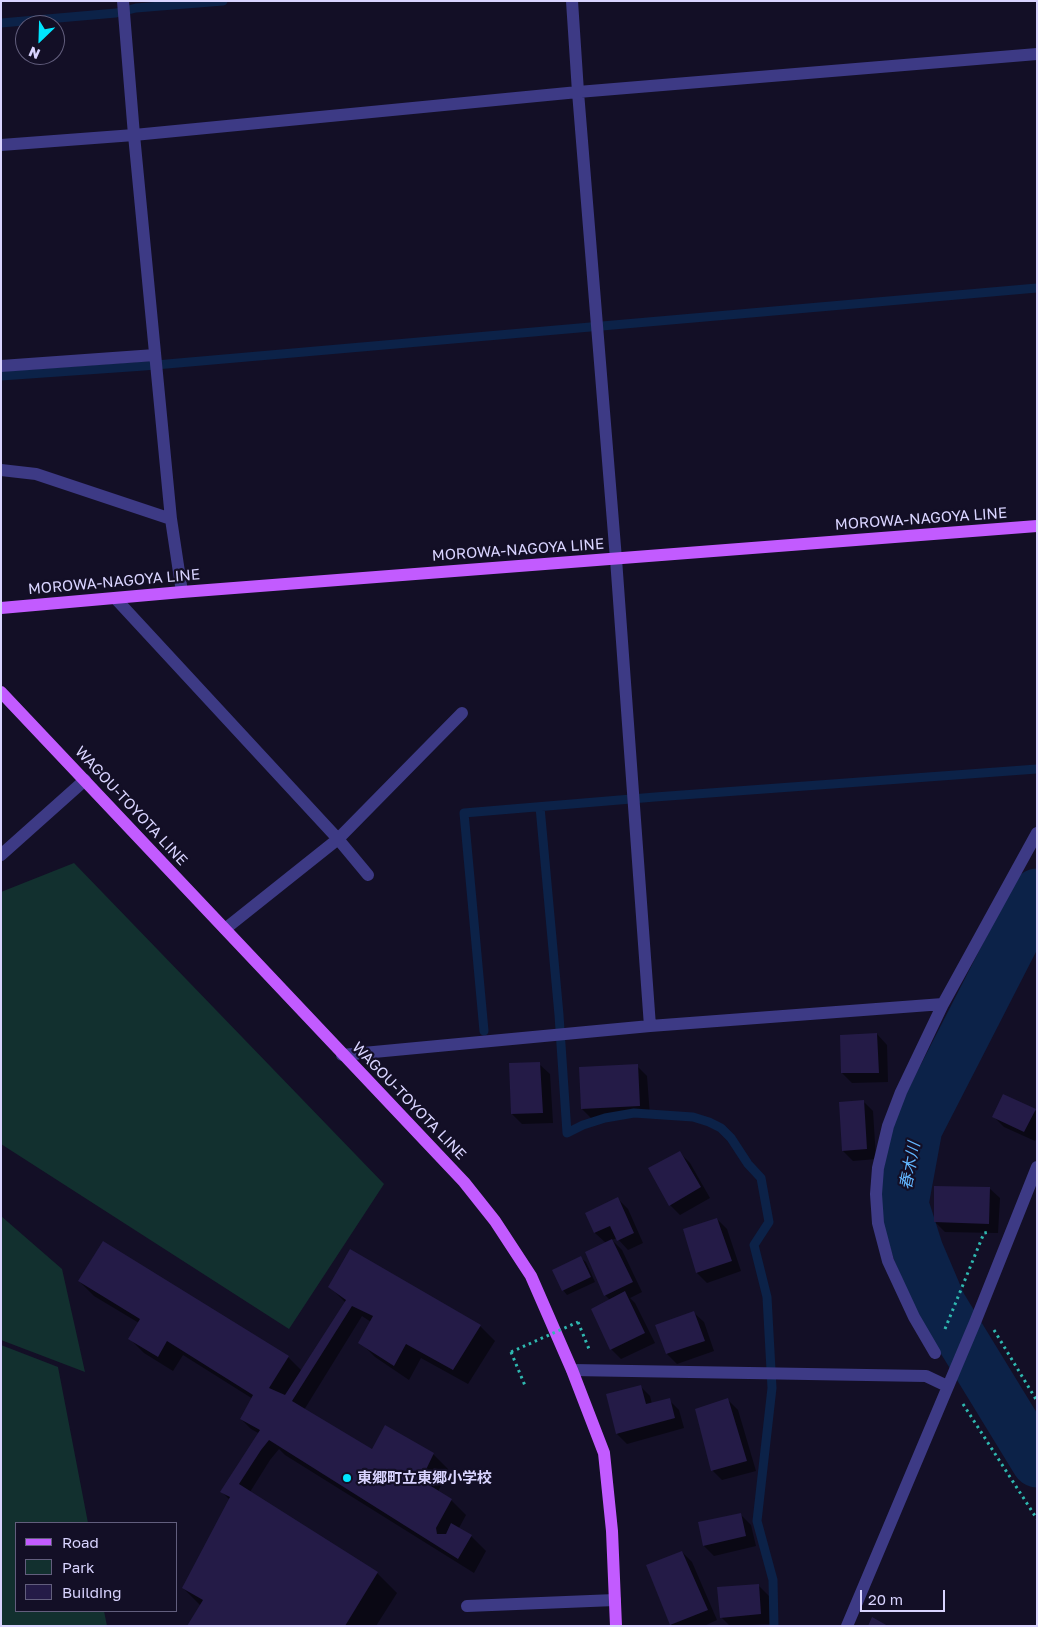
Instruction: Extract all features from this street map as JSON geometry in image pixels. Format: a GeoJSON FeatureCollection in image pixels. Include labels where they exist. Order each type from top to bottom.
{"type":"FeatureCollection","features":[{"type":"Feature","properties":{"kind":"main road","name":"MOROWA-NAGOYA LINE"},"geometry":{"type":"LineString","coordinates":[[1,608],[182,592],[1037,526]]}},
{"type":"Feature","properties":{"kind":"main road","name":"WAGOU-TOYOTA LINE"},"geometry":{"type":"LineString","coordinates":[[1,692],[464,1182],[496,1221],[531,1276],[572,1370],[604,1453],[612,1531],[616,1626]]}},
{"type":"Feature","properties":{"kind":"street"},"geometry":{"type":"LineString","coordinates":[[123,1],[171,519],[182,592]]}},
{"type":"Feature","properties":{"kind":"street"},"geometry":{"type":"LineString","coordinates":[[572,1],[616,559],[650,1026]]}},
{"type":"Feature","properties":{"kind":"street"},"geometry":{"type":"LineString","coordinates":[[1,145],[134,135],[578,92],[1037,54]]}},
{"type":"Feature","properties":{"kind":"street"},"geometry":{"type":"LineString","coordinates":[[1,366],[155,355]]}},
{"type":"Feature","properties":{"kind":"street"},"geometry":{"type":"LineString","coordinates":[[1,470],[36,474],[171,519]]}},
{"type":"Feature","properties":{"kind":"street"},"geometry":{"type":"LineString","coordinates":[[115,598],[338,839],[368,875]]}},
{"type":"Feature","properties":{"kind":"street"},"geometry":{"type":"LineString","coordinates":[[225,929],[338,839],[462,713]]}},
{"type":"Feature","properties":{"kind":"street"},"geometry":{"type":"LineString","coordinates":[[1,855],[85,780]]}},
{"type":"Feature","properties":{"kind":"street"},"geometry":{"type":"LineString","coordinates":[[935,1353],[914,1317],[888,1261],[878,1223],[876,1194],[878,1168],[888,1126],[901,1092],[944,1004],[1037,833]]}},
{"type":"Feature","properties":{"kind":"street"},"geometry":{"type":"LineString","coordinates":[[342,1055],[650,1026],[944,1004]]}},
{"type":"Feature","properties":{"kind":"street"},"geometry":{"type":"LineString","coordinates":[[847,1626],[979,1314],[1012,1226],[1037,1167]]}},
{"type":"Feature","properties":{"kind":"street"},"geometry":{"type":"LineString","coordinates":[[572,1370],[926,1376],[949,1382]]}},
{"type":"Feature","properties":{"kind":"street"},"geometry":{"type":"LineString","coordinates":[[467,1606],[615,1600]]}},
{"type":"Feature","properties":{"kind":"path"},"geometry":{"type":"LineString","coordinates":[[935,1353],[984,1233],[1012,1226]]}},
{"type":"Feature","properties":{"kind":"path"},"geometry":{"type":"LineString","coordinates":[[979,1314],[1037,1401]]}},
{"type":"Feature","properties":{"kind":"path"},"geometry":{"type":"LineString","coordinates":[[526,1388],[511,1352],[578,1322],[592,1357]]}},
{"type":"Feature","properties":{"kind":"path"},"geometry":{"type":"LineString","coordinates":[[949,1382],[968,1408],[1037,1519]]}},
{"type":"Feature","properties":{"kind":"green space"},"geometry":{"type":"Polygon","coordinates":[[[74,863],[384,1184],[289,1329],[1,1144],[1,892],[74,863]]]}},
{"type":"Feature","properties":{"kind":"green space"},"geometry":{"type":"Polygon","coordinates":[[[1,1216],[62,1269],[85,1372],[1,1340],[1,1216]]]}},
{"type":"Feature","properties":{"kind":"green space"},"geometry":{"type":"Polygon","coordinates":[[[1,1345],[58,1367],[88,1522],[15,1522],[15,1612],[104,1612],[107,1626],[1,1626],[1,1345]]]}},
{"type":"Feature","properties":{"kind":"building"},"geometry":{"type":"Polygon","coordinates":[[[877,1033],[879,1073],[841,1073],[840,1035],[877,1033]]]}},
{"type":"Feature","properties":{"kind":"building"},"geometry":{"type":"Polygon","coordinates":[[[540,1062],[543,1113],[511,1114],[509,1063],[540,1062]]]}},
{"type":"Feature","properties":{"kind":"building"},"geometry":{"type":"Polygon","coordinates":[[[638,1064],[640,1106],[581,1109],[579,1067],[638,1064]]]}},
{"type":"Feature","properties":{"kind":"building"},"geometry":{"type":"Polygon","coordinates":[[[1003,1094],[1036,1109],[1024,1132],[992,1117],[1003,1094]]]}},
{"type":"Feature","properties":{"kind":"building"},"geometry":{"type":"Polygon","coordinates":[[[864,1100],[867,1149],[842,1151],[839,1102],[864,1100]]]}},
{"type":"Feature","properties":{"kind":"building"},"geometry":{"type":"Polygon","coordinates":[[[680,1151],[701,1187],[669,1206],[648,1168],[680,1151]]]}},
{"type":"Feature","properties":{"kind":"building"},"geometry":{"type":"Polygon","coordinates":[[[934,1186],[990,1187],[989,1224],[934,1222],[934,1186]]]}},
{"type":"Feature","properties":{"kind":"building"},"geometry":{"type":"Polygon","coordinates":[[[618,1197],[634,1233],[617,1241],[610,1226],[594,1233],[585,1213],[618,1197]]]}},
{"type":"Feature","properties":{"kind":"building"},"geometry":{"type":"Polygon","coordinates":[[[717,1218],[732,1261],[696,1273],[683,1229],[717,1218]]]}},
{"type":"Feature","properties":{"kind":"building"},"geometry":{"type":"Polygon","coordinates":[[[612,1239],[633,1282],[604,1296],[585,1252],[612,1239]]]}},
{"type":"Feature","properties":{"kind":"building"},"geometry":{"type":"Polygon","coordinates":[[[103,1241],[289,1356],[269,1388],[285,1395],[346,1300],[328,1287],[350,1249],[481,1325],[453,1370],[406,1344],[394,1366],[358,1343],[373,1316],[352,1306],[292,1401],[372,1449],[385,1425],[434,1453],[421,1480],[452,1499],[436,1528],[437,1534],[446,1534],[451,1523],[472,1535],[458,1559],[269,1440],[239,1484],[378,1572],[345,1626],[187,1626],[203,1600],[182,1588],[230,1497],[220,1492],[260,1430],[240,1419],[253,1395],[167,1341],[158,1357],[128,1339],[140,1319],[78,1281],[103,1241]]]}},
{"type":"Feature","properties":{"kind":"building"},"geometry":{"type":"Polygon","coordinates":[[[581,1256],[591,1277],[562,1291],[552,1270],[581,1256]]]}},
{"type":"Feature","properties":{"kind":"building"},"geometry":{"type":"Polygon","coordinates":[[[625,1291],[645,1333],[610,1350],[591,1309],[625,1291]]]}},
{"type":"Feature","properties":{"kind":"building"},"geometry":{"type":"Polygon","coordinates":[[[694,1311],[705,1341],[666,1354],[655,1325],[694,1311]]]}},
{"type":"Feature","properties":{"kind":"building"},"geometry":{"type":"Polygon","coordinates":[[[641,1385],[646,1404],[670,1398],[675,1418],[616,1434],[606,1394],[641,1385]]]}},
{"type":"Feature","properties":{"kind":"building"},"geometry":{"type":"Polygon","coordinates":[[[728,1398],[747,1461],[711,1471],[695,1409],[728,1398]]]}},
{"type":"Feature","properties":{"kind":"building"},"geometry":{"type":"Polygon","coordinates":[[[741,1513],[746,1536],[703,1546],[698,1522],[741,1513]]]}},
{"type":"Feature","properties":{"kind":"building"},"geometry":{"type":"Polygon","coordinates":[[[682,1551],[708,1610],[670,1625],[646,1565],[682,1551]]]}},
{"type":"Feature","properties":{"kind":"building"},"geometry":{"type":"Polygon","coordinates":[[[759,1584],[761,1614],[720,1618],[717,1587],[759,1584]]]}},
{"type":"Feature","properties":{"kind":"building"},"geometry":{"type":"Polygon","coordinates":[[[872,1617],[888,1626],[868,1626],[872,1617]]]}},
{"type":"Feature","properties":{"kind":"waterway"},"geometry":{"type":"LineString","coordinates":[[1,23],[116,13],[136,8],[223,1]]}},
{"type":"Feature","properties":{"kind":"waterway"},"geometry":{"type":"LineString","coordinates":[[1,376],[144,366],[1037,288]]}},
{"type":"Feature","properties":{"kind":"waterway"},"geometry":{"type":"LineString","coordinates":[[484,1031],[464,813],[1037,769]]}},
{"type":"Feature","properties":{"kind":"waterway"},"geometry":{"type":"LineString","coordinates":[[540,807],[559,1015],[567,1133],[583,1125],[605,1118],[634,1113],[693,1117],[721,1128],[731,1138],[748,1164],[761,1178],[769,1222],[754,1245],[767,1297],[772,1388],[757,1521],[773,1580],[774,1626]]}},
{"type":"Feature","properties":{"kind":"waterway","name":"春木川"},"geometry":{"type":"LineString","coordinates":[[1037,894],[917,1128],[903,1204],[918,1251],[941,1305],[1037,1462]]}},
{"type":"Feature","properties":{"kind":"place","name":"東郷町立東郷小学校"},"geometry":{"type":"Point","coordinates":[347,1478]}}]}
